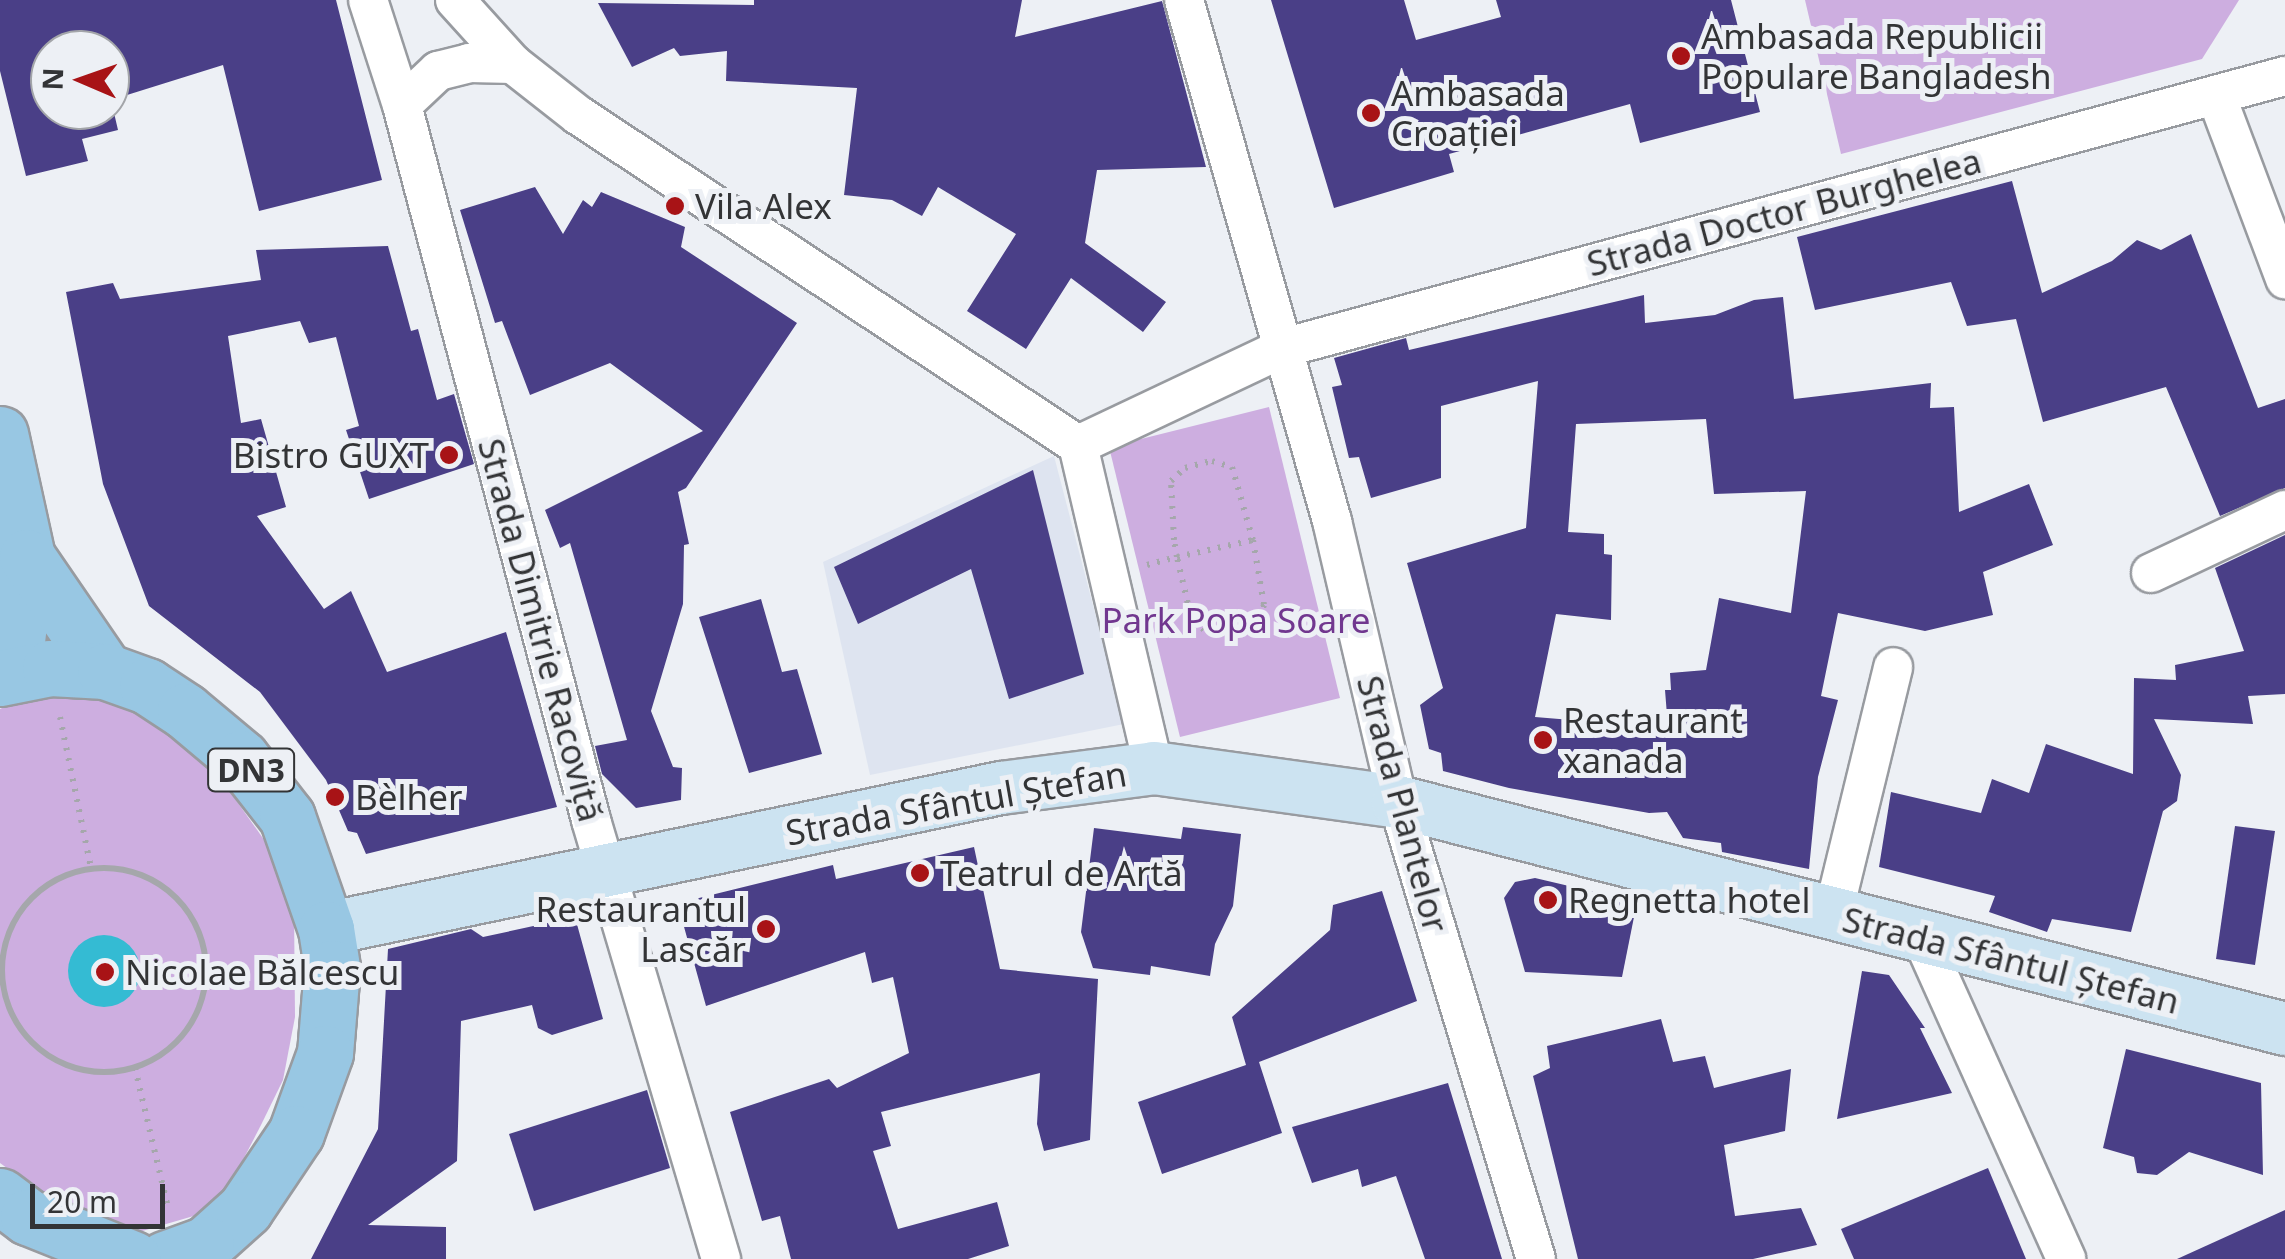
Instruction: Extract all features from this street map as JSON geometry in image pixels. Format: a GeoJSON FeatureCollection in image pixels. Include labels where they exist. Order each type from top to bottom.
{"type":"FeatureCollection","features":[{"type":"Feature","properties":{"kind":"main road"},"geometry":{"type":"LineString","coordinates":[[0,434],[27,557],[21,673]]}},
{"type":"Feature","properties":{"kind":"main road"},"geometry":{"type":"LineString","coordinates":[[27,557],[105,671]]}},
{"type":"Feature","properties":{"kind":"main road","name":"DN3"},"geometry":{"type":"LineString","coordinates":[[21,673],[105,671],[147,686],[241,758],[287,816],[326,929],[332,968],[326,1053],[296,1133],[245,1209],[192,1254]]}},
{"type":"Feature","properties":{"kind":"main road"},"geometry":{"type":"LineString","coordinates":[[0,1196],[28,1218],[130,1258]]}},
{"type":"Feature","properties":{"kind":"street","name":"Strada Dimitrie Racoviță"},"geometry":{"type":"LineString","coordinates":[[368,0],[402,105],[605,872],[720,1259]]}},
{"type":"Feature","properties":{"kind":"street"},"geometry":{"type":"LineString","coordinates":[[455,0],[514,64],[578,115],[1078,445],[1154,768]]}},
{"type":"Feature","properties":{"kind":"street","name":"Strada Plantelor"},"geometry":{"type":"LineString","coordinates":[[1184,0],[1332,521],[1398,802],[1536,1259]]}},
{"type":"Feature","properties":{"kind":"street"},"geometry":{"type":"LineString","coordinates":[[402,105],[438,71],[469,63],[514,64]]}},
{"type":"Feature","properties":{"kind":"street","name":"Strada Doctor Burghelea"},"geometry":{"type":"LineString","coordinates":[[1078,445],[1283,348],[2285,76]]}},
{"type":"Feature","properties":{"kind":"street"},"geometry":{"type":"LineString","coordinates":[[2216,95],[2285,278]]}},
{"type":"Feature","properties":{"kind":"street"},"geometry":{"type":"LineString","coordinates":[[2151,572],[2285,510]]}},
{"type":"Feature","properties":{"kind":"street"},"geometry":{"type":"LineString","coordinates":[[1833,914],[1894,668]]}},
{"type":"Feature","properties":{"kind":"street","name":"Strada Sfântul Ștefan"},"geometry":{"type":"LineString","coordinates":[[326,929],[1001,788],[1154,768],[1398,802],[2285,1029]]}},
{"type":"Feature","properties":{"kind":"street"},"geometry":{"type":"LineString","coordinates":[[1922,938],[2066,1259]]}},
{"type":"Feature","properties":{"kind":"path"},"geometry":{"type":"LineString","coordinates":[[1212,461],[1232,467],[1264,605],[1258,621],[1243,631],[1222,634],[1204,630],[1190,613],[1177,558],[1172,481],[1186,468],[1212,461]]}},
{"type":"Feature","properties":{"kind":"path"},"geometry":{"type":"LineString","coordinates":[[1177,558],[1252,540]]}},
{"type":"Feature","properties":{"kind":"path"},"geometry":{"type":"LineString","coordinates":[[21,673],[91,868]]}},
{"type":"Feature","properties":{"kind":"path"},"geometry":{"type":"LineString","coordinates":[[91,868],[124,869],[155,881],[181,903],[199,932],[206,964],[203,998],[188,1028],[164,1053],[135,1068],[89,1071],[46,1055],[23,1034],[8,1007],[1,976],[4,945],[16,917],[36,894],[61,876],[91,868]]}},
{"type":"Feature","properties":{"kind":"path"},"geometry":{"type":"LineString","coordinates":[[130,1258],[173,1232],[135,1068]]}},
{"type":"Feature","properties":{"kind":"shaded area"},"geometry":{"type":"Polygon","coordinates":[[[1054,456],[1124,724],[870,775],[823,562],[1054,456]]]}},
{"type":"Feature","properties":{"kind":"green space"},"geometry":{"type":"Polygon","coordinates":[[[1805,0],[2239,0],[2202,59],[1841,154],[1805,0]]]}},
{"type":"Feature","properties":{"kind":"green space","name":"Park Popa Soare"},"geometry":{"type":"Polygon","coordinates":[[[1269,407],[1340,698],[1180,737],[1109,447],[1269,407]]]}},
{"type":"Feature","properties":{"kind":"green space"},"geometry":{"type":"Polygon","coordinates":[[[83,689],[136,705],[212,766],[274,854],[294,908],[295,1017],[283,1080],[261,1125],[231,1183],[197,1215],[132,1234],[59,1206],[0,1163],[0,709],[35,692],[83,689]]]}},
{"type":"Feature","properties":{"kind":"water"},"geometry":{"type":"Polygon","coordinates":[[[104,935],[130,945],[140,971],[130,997],[104,1007],[78,997],[68,971],[78,945],[104,935]]]}},
{"type":"Feature","properties":{"kind":"building"},"geometry":{"type":"Polygon","coordinates":[[[0,0],[336,0],[382,180],[259,211],[223,65],[130,94],[130,30],[30,30],[30,130],[118,130],[82,139],[88,161],[26,176],[0,71],[0,0]]]}},
{"type":"Feature","properties":{"kind":"building"},"geometry":{"type":"Polygon","coordinates":[[[754,0],[1022,0],[1015,37],[1162,1],[1206,167],[1097,170],[1085,243],[1166,302],[1143,332],[1071,278],[1026,349],[967,311],[1016,234],[938,187],[922,216],[892,200],[844,195],[857,88],[726,81],[727,51],[680,56],[674,48],[632,67],[598,3],[754,5],[754,0]]]}},
{"type":"Feature","properties":{"kind":"building"},"geometry":{"type":"Polygon","coordinates":[[[1271,0],[1404,0],[1416,40],[1501,17],[1496,0],[1731,0],[1760,112],[1640,143],[1630,104],[1449,154],[1454,172],[1334,208],[1271,0]]]}},
{"type":"Feature","properties":{"kind":"building"},"geometry":{"type":"Polygon","coordinates":[[[2012,181],[2042,293],[2112,261],[2137,240],[2161,250],[2191,234],[2258,408],[2285,399],[2285,488],[2220,516],[2166,387],[2043,422],[2016,319],[1967,326],[1951,282],[1815,310],[1797,237],[2012,181]]]}},
{"type":"Feature","properties":{"kind":"building"},"geometry":{"type":"Polygon","coordinates":[[[535,187],[563,234],[583,200],[592,207],[601,192],[685,227],[681,247],[797,323],[686,488],[678,492],[689,544],[684,545],[683,604],[651,711],[673,767],[682,768],[681,800],[636,808],[602,774],[595,746],[627,740],[570,543],[560,548],[545,510],[703,431],[610,363],[530,395],[502,321],[495,323],[460,210],[535,187]]]}},
{"type":"Feature","properties":{"kind":"building"},"geometry":{"type":"Polygon","coordinates":[[[388,246],[411,331],[418,329],[437,400],[454,394],[474,464],[369,499],[346,430],[359,426],[336,337],[309,343],[300,321],[228,336],[241,423],[261,419],[286,507],[257,516],[324,609],[351,591],[387,672],[506,632],[557,807],[366,854],[357,833],[348,831],[326,780],[260,692],[149,606],[103,484],[66,292],[113,283],[120,299],[261,280],[256,250],[388,246]]]}},
{"type":"Feature","properties":{"kind":"building"},"geometry":{"type":"Polygon","coordinates":[[[1644,295],[1645,323],[1715,315],[1754,300],[1783,297],[1794,399],[1931,383],[1930,408],[1954,407],[1959,512],[2029,484],[2053,545],[1983,572],[1993,615],[1925,631],[1838,613],[1821,696],[1838,700],[1818,777],[1809,869],[1722,852],[1721,843],[1683,838],[1667,812],[1649,813],[1509,788],[1443,771],[1441,753],[1429,749],[1420,705],[1443,688],[1407,563],[1526,528],[1538,381],[1441,406],[1441,478],[1371,498],[1359,457],[1349,458],[1332,387],[1342,385],[1334,358],[1406,338],[1409,350],[1644,295]],[[1706,419],[1576,424],[1568,532],[1604,534],[1604,554],[1612,555],[1611,620],[1556,614],[1535,717],[1668,728],[1665,690],[1671,690],[1670,673],[1706,670],[1719,598],[1791,613],[1806,491],[1714,494],[1706,419]]]}},
{"type":"Feature","properties":{"kind":"building"},"geometry":{"type":"Polygon","coordinates":[[[1033,470],[1084,674],[1009,699],[971,569],[858,624],[834,567],[1033,470]]]}},
{"type":"Feature","properties":{"kind":"building"},"geometry":{"type":"Polygon","coordinates":[[[2285,535],[2285,694],[2248,696],[2253,724],[2154,719],[2181,775],[2177,801],[2163,811],[2131,932],[2052,919],[2047,932],[1989,912],[1995,896],[1879,867],[1891,792],[1981,813],[1992,779],[2029,793],[2046,744],[2133,774],[2134,678],[2176,680],[2175,665],[2244,651],[2215,568],[2285,535]]]}},
{"type":"Feature","properties":{"kind":"building"},"geometry":{"type":"Polygon","coordinates":[[[761,599],[782,672],[797,669],[822,754],[749,773],[699,617],[761,599]]]}},
{"type":"Feature","properties":{"kind":"building"},"geometry":{"type":"Polygon","coordinates":[[[2235,826],[2275,831],[2255,965],[2216,959],[2235,826]]]}},
{"type":"Feature","properties":{"kind":"building"},"geometry":{"type":"Polygon","coordinates":[[[1183,827],[1241,834],[1233,906],[1215,944],[1210,976],[1151,966],[1150,975],[1093,968],[1081,932],[1094,828],[1181,839],[1183,827]]]}},
{"type":"Feature","properties":{"kind":"building"},"geometry":{"type":"Polygon","coordinates":[[[974,847],[1000,969],[1098,979],[1090,1140],[1044,1151],[1037,1124],[1040,1073],[881,1112],[891,1146],[873,1151],[898,1229],[997,1202],[1009,1246],[968,1259],[791,1259],[780,1216],[762,1221],[730,1112],[829,1079],[837,1088],[909,1053],[893,977],[872,983],[865,952],[706,1006],[681,916],[699,898],[833,865],[836,879],[974,847]]]}},
{"type":"Feature","properties":{"kind":"building"},"geometry":{"type":"Polygon","coordinates":[[[1535,878],[1637,902],[1622,977],[1525,972],[1504,898],[1515,882],[1535,878]]]}},
{"type":"Feature","properties":{"kind":"building"},"geometry":{"type":"Polygon","coordinates":[[[1382,891],[1417,1001],[1259,1062],[1282,1133],[1162,1174],[1138,1102],[1246,1065],[1232,1017],[1330,930],[1333,905],[1382,891]]]}},
{"type":"Feature","properties":{"kind":"building"},"geometry":{"type":"Polygon","coordinates":[[[575,917],[603,1019],[552,1035],[538,1028],[532,1005],[461,1021],[457,1161],[368,1225],[446,1227],[446,1259],[311,1259],[378,1129],[388,949],[471,929],[483,937],[575,917]]]}},
{"type":"Feature","properties":{"kind":"building"},"geometry":{"type":"Polygon","coordinates":[[[1862,971],[1889,975],[1925,1028],[1920,1028],[1952,1093],[1837,1119],[1862,971]]]}},
{"type":"Feature","properties":{"kind":"building"},"geometry":{"type":"Polygon","coordinates":[[[1661,1019],[1673,1062],[1705,1056],[1714,1088],[1791,1069],[1785,1131],[1724,1145],[1735,1216],[1801,1208],[1817,1245],[1753,1259],[1578,1259],[1533,1076],[1550,1068],[1547,1046],[1661,1019]]]}},
{"type":"Feature","properties":{"kind":"building"},"geometry":{"type":"Polygon","coordinates":[[[2126,1049],[2261,1083],[2263,1175],[2189,1152],[2157,1175],[2137,1173],[2134,1157],[2103,1148],[2126,1049]]]}},
{"type":"Feature","properties":{"kind":"building"},"geometry":{"type":"Polygon","coordinates":[[[1448,1083],[1502,1259],[1425,1259],[1396,1176],[1362,1187],[1358,1169],[1312,1183],[1292,1127],[1448,1083]]]}},
{"type":"Feature","properties":{"kind":"building"},"geometry":{"type":"Polygon","coordinates":[[[647,1090],[670,1168],[534,1211],[509,1134],[647,1090]]]}},
{"type":"Feature","properties":{"kind":"building"},"geometry":{"type":"Polygon","coordinates":[[[1988,1168],[2026,1259],[1854,1259],[1841,1229],[1988,1168]]]}},
{"type":"Feature","properties":{"kind":"building"},"geometry":{"type":"Polygon","coordinates":[[[2285,1210],[2285,1259],[2177,1259],[2285,1210]]]}},
{"type":"Feature","properties":{"kind":"place","name":"Ambasada Republicii Populare Bangladesh"},"geometry":{"type":"Point","coordinates":[1681,56]}},
{"type":"Feature","properties":{"kind":"place","name":"Ambasada Croației"},"geometry":{"type":"Point","coordinates":[1371,113]}},
{"type":"Feature","properties":{"kind":"place","name":"Vila Alex"},"geometry":{"type":"Point","coordinates":[675,206]}},
{"type":"Feature","properties":{"kind":"place","name":"Bistro GUXT"},"geometry":{"type":"Point","coordinates":[449,455]}},
{"type":"Feature","properties":{"kind":"place","name":"Restaurant xanada"},"geometry":{"type":"Point","coordinates":[1543,740]}},
{"type":"Feature","properties":{"kind":"place","name":"Bèlher"},"geometry":{"type":"Point","coordinates":[335,797]}},
{"type":"Feature","properties":{"kind":"place","name":"Teatrul de Artă"},"geometry":{"type":"Point","coordinates":[920,873]}},
{"type":"Feature","properties":{"kind":"place","name":"Regnetta hotel"},"geometry":{"type":"Point","coordinates":[1548,900]}},
{"type":"Feature","properties":{"kind":"place","name":"Restaurantul Lascăr"},"geometry":{"type":"Point","coordinates":[766,929]}},
{"type":"Feature","properties":{"kind":"place","name":"Nicolae Bălcescu"},"geometry":{"type":"Point","coordinates":[105,972]}}]}
